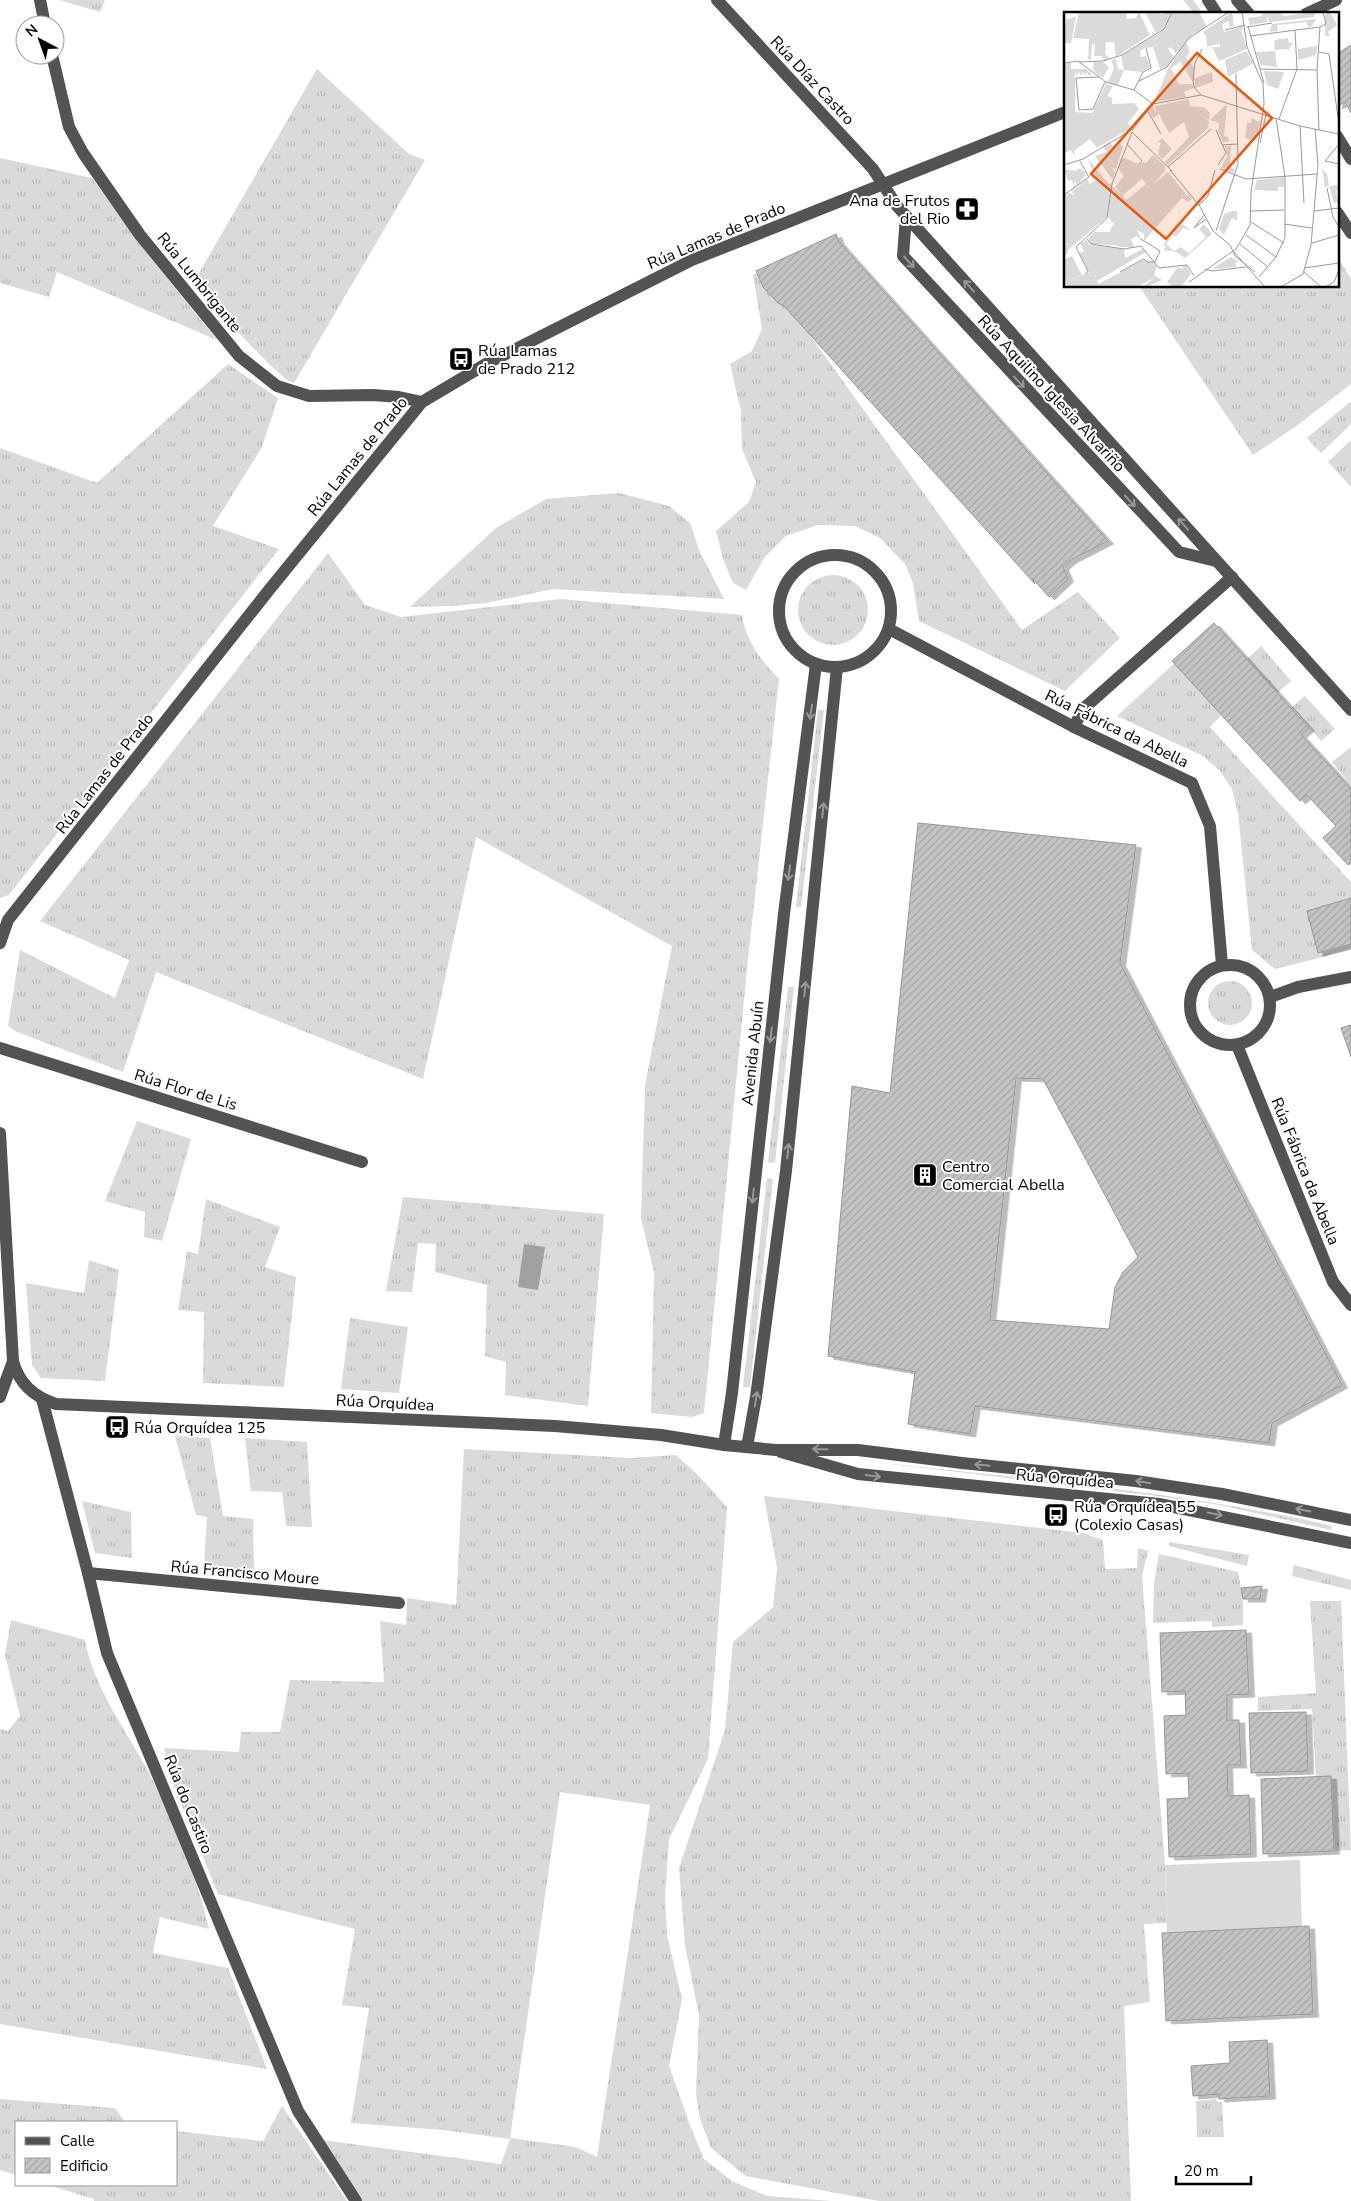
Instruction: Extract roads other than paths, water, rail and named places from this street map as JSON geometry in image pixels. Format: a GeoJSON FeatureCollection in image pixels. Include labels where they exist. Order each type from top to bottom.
{"type":"FeatureCollection","features":[{"type":"Feature","properties":{"kind":"street"},"geometry":{"type":"LineString","coordinates":[[40,0],[43,15]]}},
{"type":"Feature","properties":{"kind":"street","name":"Rúa Díaz Castro"},"geometry":{"type":"LineString","coordinates":[[717,0],[873,168],[883,184]]}},
{"type":"Feature","properties":{"kind":"street"},"geometry":{"type":"LineString","coordinates":[[1208,0],[1216,12]]}},
{"type":"Feature","properties":{"kind":"street"},"geometry":{"type":"LineString","coordinates":[[1237,0],[1246,12]]}},
{"type":"Feature","properties":{"kind":"street"},"geometry":{"type":"LineString","coordinates":[[1310,12],[1336,0]]}},
{"type":"Feature","properties":{"kind":"street","name":"Rúa Lumbrigante"},"geometry":{"type":"LineString","coordinates":[[54,65],[69,127],[83,153],[140,234],[239,356],[277,386],[309,396],[373,395],[399,397],[422,402]]}},
{"type":"Feature","properties":{"kind":"street","name":"Rúa Lamas de Prado"},"geometry":{"type":"LineString","coordinates":[[0,943],[4,921],[422,402],[486,364],[692,260],[1064,112]]}},
{"type":"Feature","properties":{"kind":"street"},"geometry":{"type":"LineString","coordinates":[[1338,138],[1351,159]]}},
{"type":"Feature","properties":{"kind":"street","name":"Rúa Aquilino Iglesia Alvariño"},"geometry":{"type":"LineString","coordinates":[[883,184],[906,216],[1351,710]]}},
{"type":"Feature","properties":{"kind":"street"},"geometry":{"type":"LineString","coordinates":[[1338,214],[1351,233]]}},
{"type":"Feature","properties":{"kind":"street","name":"Rúa Aquilino Iglesia Alvariño"},"geometry":{"type":"LineString","coordinates":[[906,216],[903,256],[1179,552],[1216,561]]}},
{"type":"Feature","properties":{"kind":"street"},"geometry":{"type":"LineString","coordinates":[[825,555],[854,557],[878,573],[887,591],[891,600],[889,629],[878,648],[859,662],[837,667],[816,664],[792,647],[779,621],[782,592],[798,568],[825,555]]}},
{"type":"Feature","properties":{"kind":"street"},"geometry":{"type":"LineString","coordinates":[[1074,728],[1083,708],[1232,577]]}},
{"type":"Feature","properties":{"kind":"street","name":"Rúa Fábrica da Abella"},"geometry":{"type":"LineString","coordinates":[[889,629],[1074,728],[1192,783],[1210,826],[1222,965]]}},
{"type":"Feature","properties":{"kind":"street","name":"Avenida Abuín"},"geometry":{"type":"LineString","coordinates":[[724,1445],[732,1393],[784,914],[816,664]]}},
{"type":"Feature","properties":{"kind":"street"},"geometry":{"type":"LineString","coordinates":[[748,1447],[758,1387],[786,1171],[837,667]]}},
{"type":"Feature","properties":{"kind":"street"},"geometry":{"type":"LineString","coordinates":[[1222,965],[1243,967],[1261,979],[1270,997],[1268,1019],[1256,1036],[1237,1046],[1216,1044],[1199,1032],[1190,1014],[1191,992],[1203,975],[1222,965]]}},
{"type":"Feature","properties":{"kind":"street"},"geometry":{"type":"LineString","coordinates":[[1270,997],[1298,987],[1351,977]]}},
{"type":"Feature","properties":{"kind":"street","name":"Rúa Fábrica da Abella"},"geometry":{"type":"LineString","coordinates":[[1237,1046],[1332,1282],[1351,1305]]}},
{"type":"Feature","properties":{"kind":"street","name":"Rúa Flor de Lis"},"geometry":{"type":"LineString","coordinates":[[0,1048],[362,1162]]}},
{"type":"Feature","properties":{"kind":"street"},"geometry":{"type":"LineString","coordinates":[[0,1133],[13,1361],[0,1397]]}},
{"type":"Feature","properties":{"kind":"street","name":"Rúa Orquídea"},"geometry":{"type":"LineString","coordinates":[[13,1361],[20,1379],[42,1399],[56,1404],[555,1426],[661,1435],[724,1445],[776,1450],[858,1450],[1136,1481],[1222,1494],[1351,1520]]}},
{"type":"Feature","properties":{"kind":"street","name":"Rúa do Castiro"},"geometry":{"type":"LineString","coordinates":[[42,1399],[107,1653],[298,2110],[356,2201]]}},
{"type":"Feature","properties":{"kind":"street","name":"Rúa Orquídea"},"geometry":{"type":"LineString","coordinates":[[776,1450],[858,1474],[1159,1504],[1351,1543]]}},
{"type":"Feature","properties":{"kind":"street","name":"Rúa Francisco Moure"},"geometry":{"type":"LineString","coordinates":[[88,1573],[399,1603]]}},
{"type":"Feature","properties":{"kind":"place","name":"Ana de Frutos del Rio"},"geometry":{"type":"Point","coordinates":[967,209]}},
{"type":"Feature","properties":{"kind":"place","name":"Rúa Lamas de Prado 212"},"geometry":{"type":"Point","coordinates":[461,359]}},
{"type":"Feature","properties":{"kind":"place","name":"Centro Comercial Abella"},"geometry":{"type":"Point","coordinates":[925,1175]}},
{"type":"Feature","properties":{"kind":"place","name":"Rúa Orquídea 125"},"geometry":{"type":"Point","coordinates":[117,1427]}},
{"type":"Feature","properties":{"kind":"place","name":"Rúa Orquídea 55 (Colexio Casas)"},"geometry":{"type":"Point","coordinates":[1056,1515]}}]}
